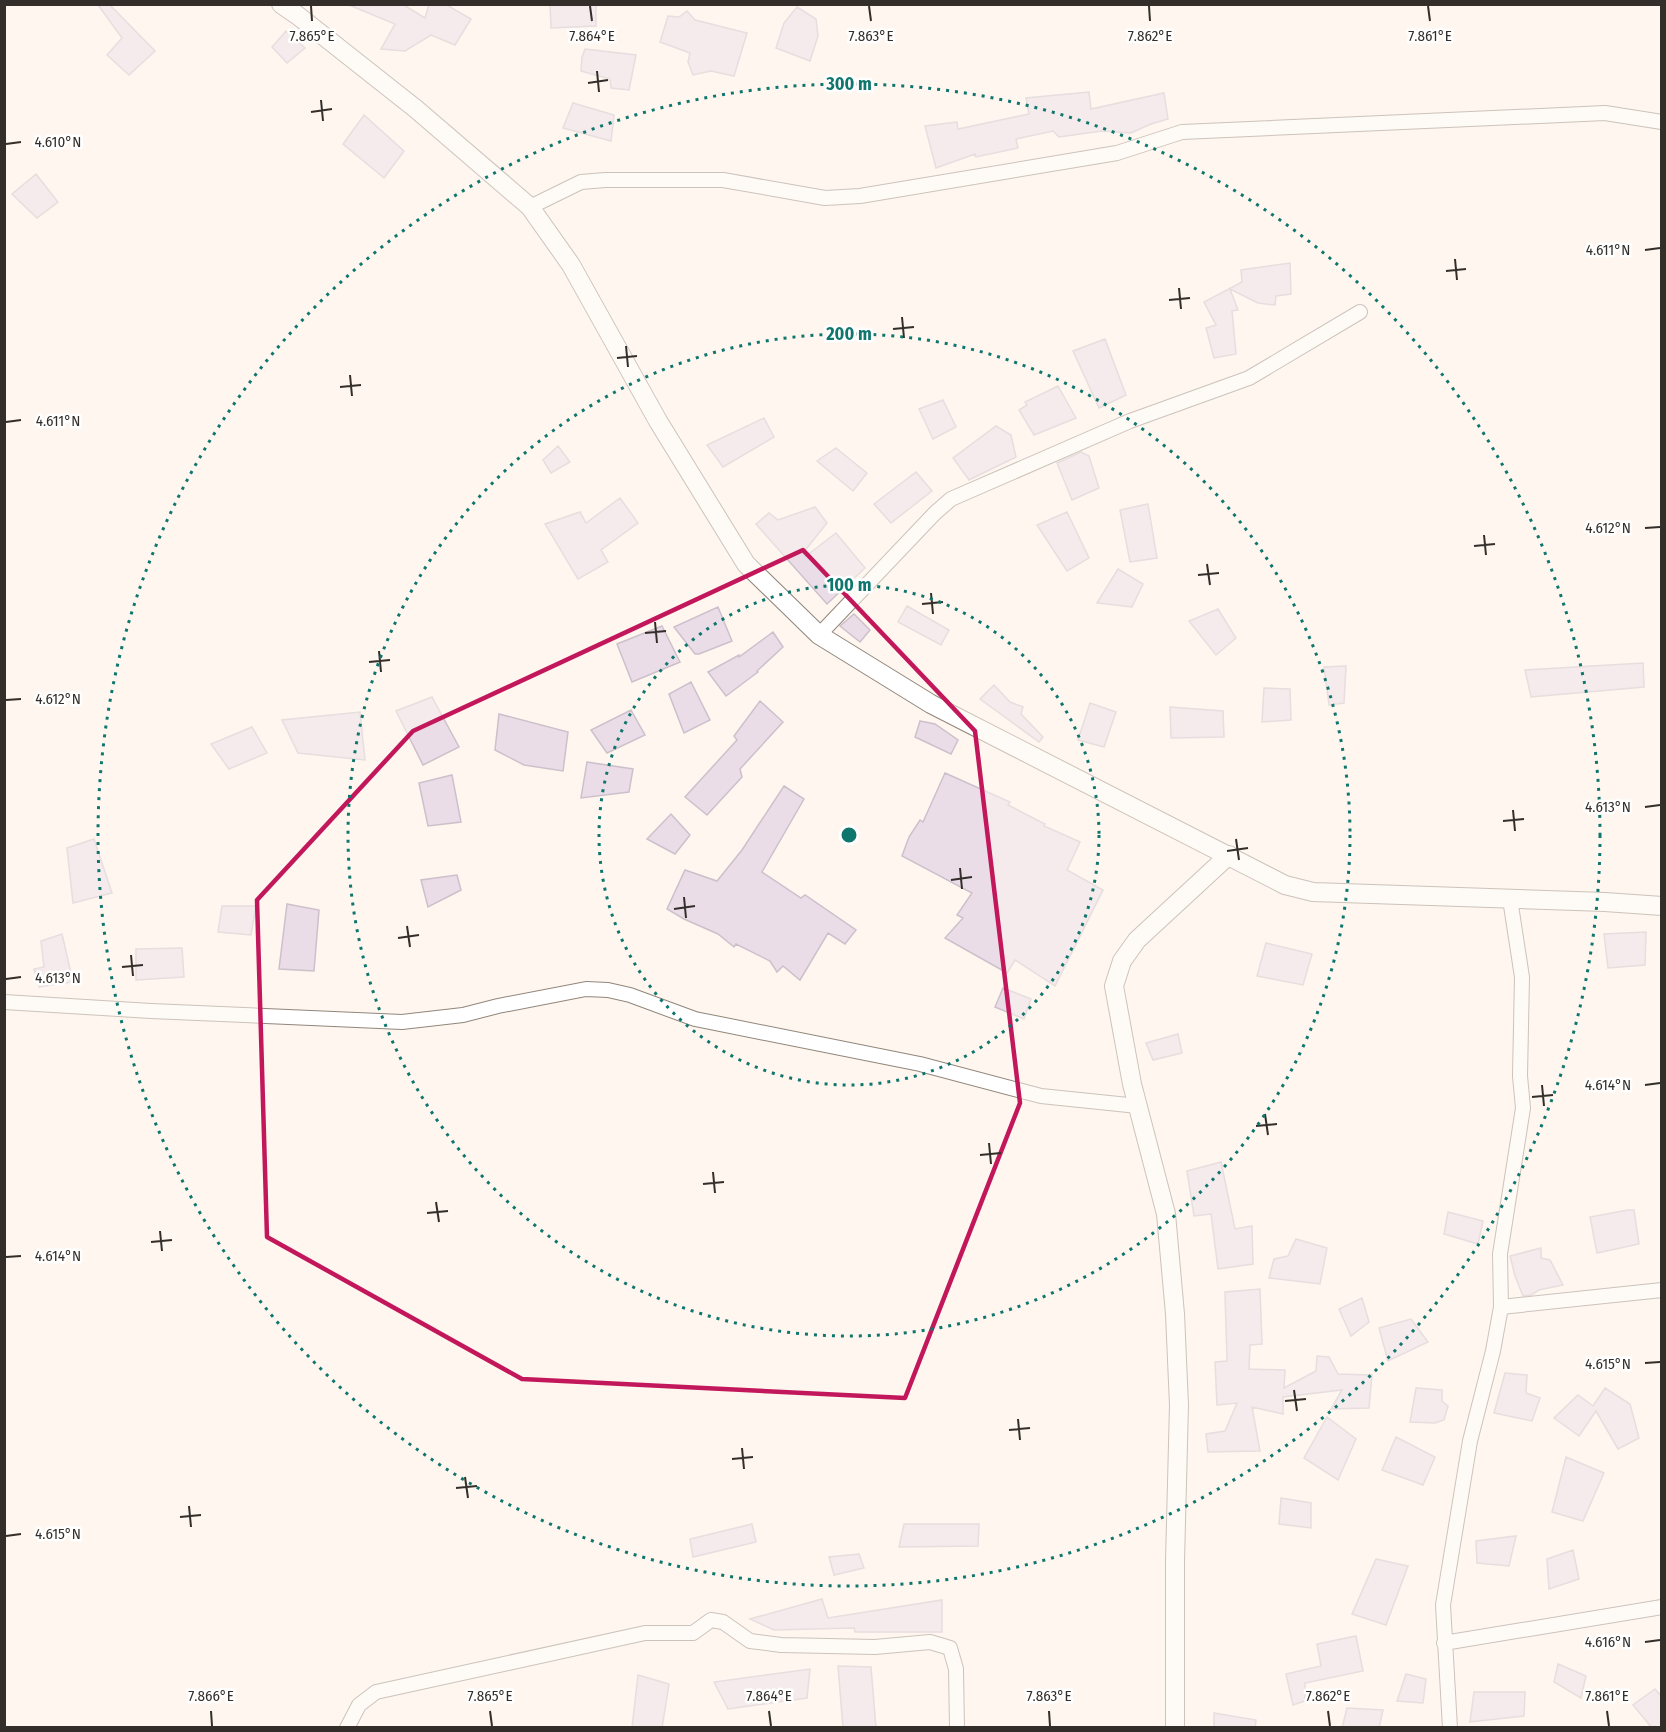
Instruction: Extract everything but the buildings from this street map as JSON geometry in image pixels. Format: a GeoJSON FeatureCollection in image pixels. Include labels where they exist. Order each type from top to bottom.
{"type":"FeatureCollection","features":[{"type":"Feature","properties":{"kind":"street"},"geometry":{"type":"LineString","coordinates":[[281,4],[416,110],[530,207],[572,265],[658,421],[746,564],[819,635],[931,704],[1285,885],[1313,892],[1662,906]]}},
{"type":"Feature","properties":{"kind":"street"},"geometry":{"type":"LineString","coordinates":[[530,207],[581,182],[605,180],[723,180],[825,198],[860,196],[1117,153],[1182,132],[1605,112],[1662,122]]}},
{"type":"Feature","properties":{"kind":"street"},"geometry":{"type":"LineString","coordinates":[[819,635],[951,499],[1130,421],[1249,378],[1360,312]]}},
{"type":"Feature","properties":{"kind":"street"},"geometry":{"type":"LineString","coordinates":[[1175,1728],[1175,1561],[1179,1405],[1175,1314],[1166,1214],[1132,1084],[1114,986],[1122,961],[1137,940],[1229,855]]}},
{"type":"Feature","properties":{"kind":"street"},"geometry":{"type":"LineString","coordinates":[[1450,1728],[1443,1605],[1470,1441],[1493,1351],[1501,1307],[1500,1254],[1523,1108],[1520,1076],[1522,977],[1510,899]]}},
{"type":"Feature","properties":{"kind":"street"},"geometry":{"type":"LineString","coordinates":[[4,1002],[402,1022],[464,1015],[586,989],[608,990],[630,995],[695,1019],[920,1064],[1041,1096],[1138,1106]]}},
{"type":"Feature","properties":{"kind":"street"},"geometry":{"type":"LineString","coordinates":[[1501,1307],[1662,1290]]}},
{"type":"Feature","properties":{"kind":"street"},"geometry":{"type":"LineString","coordinates":[[1444,1643],[1662,1607]]}},
{"type":"Feature","properties":{"kind":"street"},"geometry":{"type":"LineString","coordinates":[[346,1728],[359,1705],[376,1692],[645,1633],[693,1633],[711,1620],[723,1622],[750,1641],[781,1645],[875,1647],[930,1642],[950,1648],[956,1669],[957,1728]]}},
{"type":"Feature","properties":{"kind":"highlighted area"},"geometry":{"type":"Polygon","coordinates":[[[803,550],[975,731],[1020,1103],[905,1398],[522,1379],[267,1237],[257,900],[413,731],[803,550]]]}}]}
